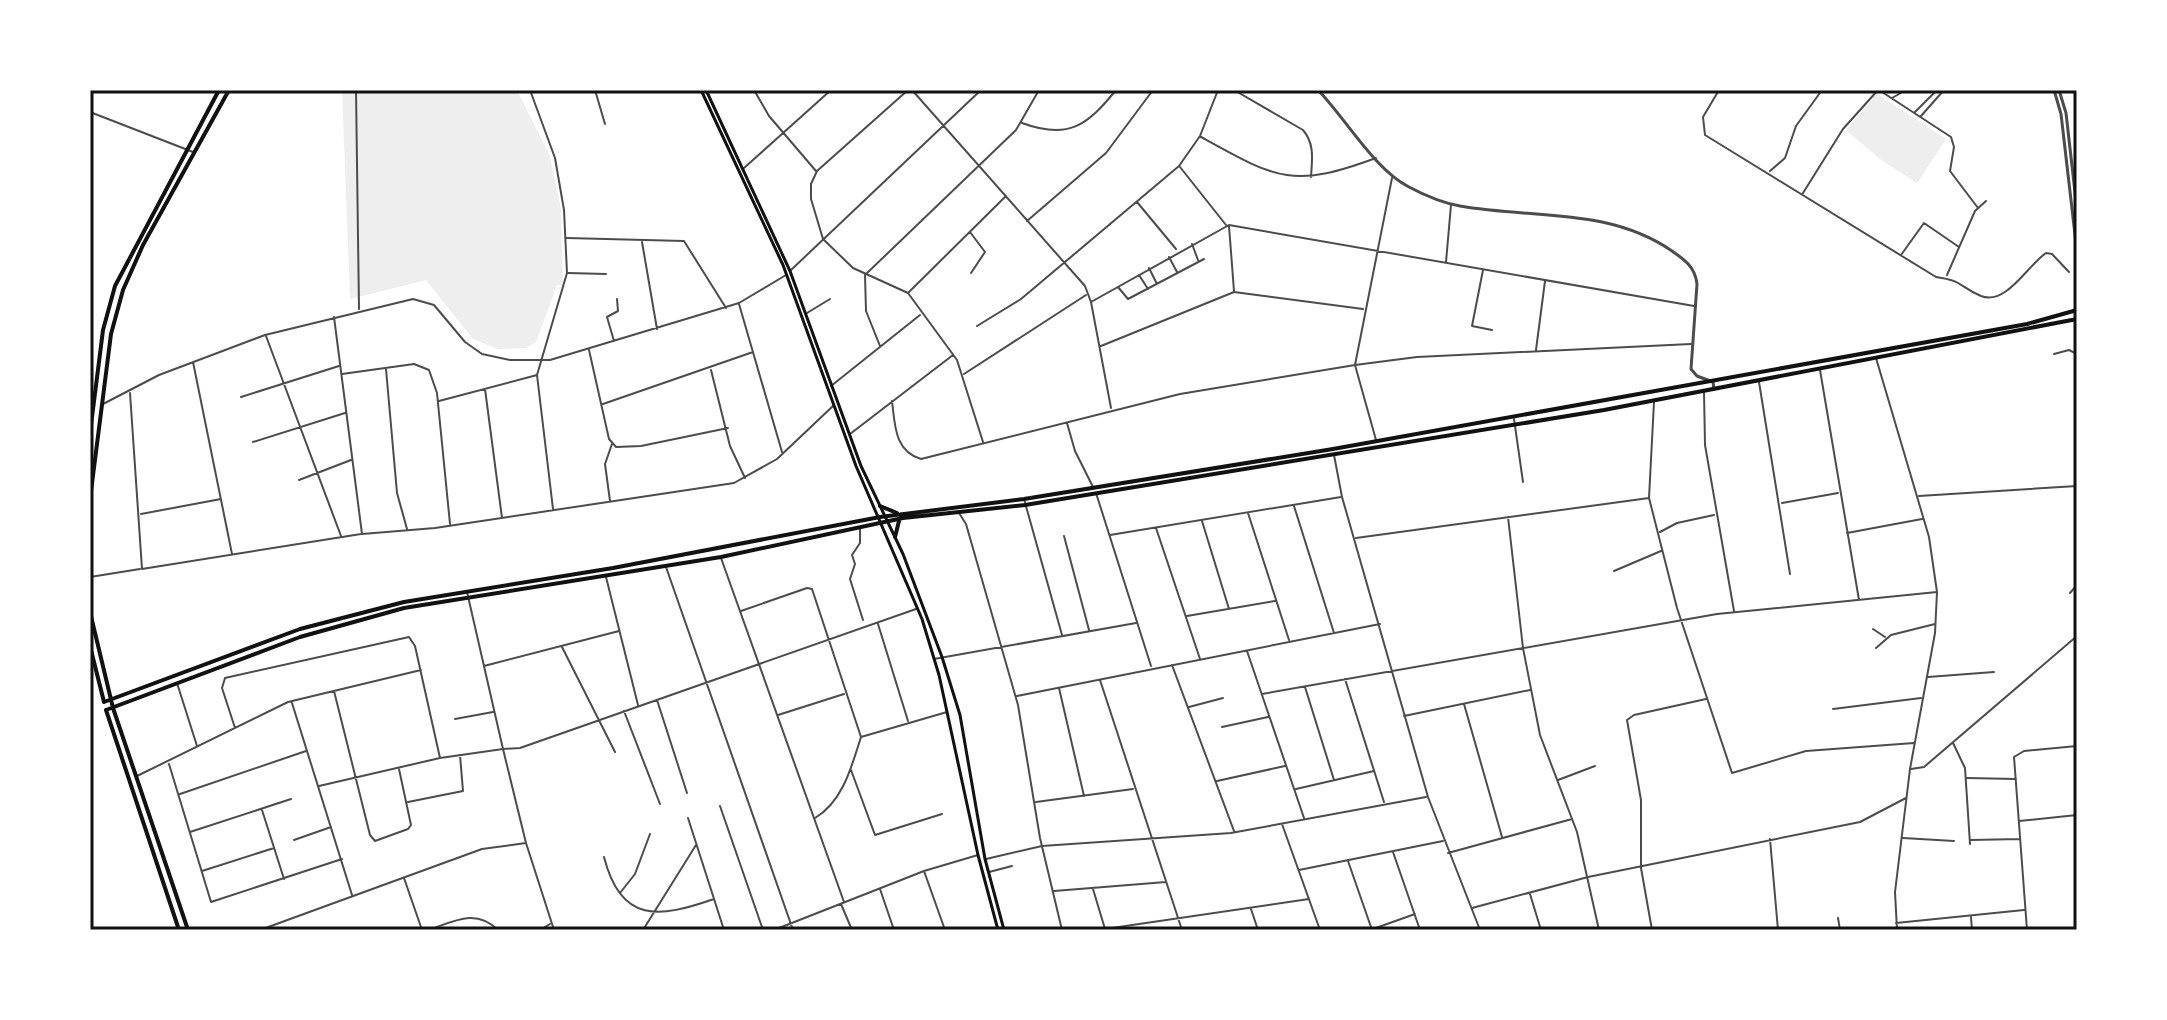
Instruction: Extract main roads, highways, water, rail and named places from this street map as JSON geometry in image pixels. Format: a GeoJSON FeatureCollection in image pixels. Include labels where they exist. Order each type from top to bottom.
{"type":"FeatureCollection","features":[{"type":"Feature","properties":{"kind":"main road"},"geometry":{"type":"LineString","coordinates":[[90,433],[103,328],[115,286],[219,90]]}},
{"type":"Feature","properties":{"kind":"main road"},"geometry":{"type":"LineString","coordinates":[[90,499],[111,334],[123,290],[229,90]]}},
{"type":"Feature","properties":{"kind":"main road"},"geometry":{"type":"LineString","coordinates":[[704,90],[744,168],[789,273],[849,434],[883,519],[895,537],[942,657],[960,715],[985,859],[1004,930]]}},
{"type":"Feature","properties":{"kind":"main road"},"geometry":{"type":"LineString","coordinates":[[704,90],[789,273],[833,406],[883,519],[917,609],[949,712],[978,855],[998,930]]}},
{"type":"Feature","properties":{"kind":"main road"},"geometry":{"type":"LineString","coordinates":[[1334,452],[1376,441],[1631,398],[2027,324],[2077,310]]}},
{"type":"Feature","properties":{"kind":"main road"},"geometry":{"type":"LineString","coordinates":[[880,506],[903,517],[959,513],[1632,405],[2077,319]]}},
{"type":"Feature","properties":{"kind":"main road"},"geometry":{"type":"LineString","coordinates":[[1631,398],[1632,405]]}},
{"type":"Feature","properties":{"kind":"main road"},"geometry":{"type":"LineString","coordinates":[[106,710],[338,625],[404,608],[606,575],[883,519],[1025,502]]}},
{"type":"Feature","properties":{"kind":"main road"},"geometry":{"type":"LineString","coordinates":[[895,537],[896,524],[903,517]]}},
{"type":"Feature","properties":{"kind":"main road"},"geometry":{"type":"LineString","coordinates":[[104,702],[300,629],[381,606],[467,591],[721,557],[883,519]]}},
{"type":"Feature","properties":{"kind":"main road"},"geometry":{"type":"LineString","coordinates":[[90,612],[113,708],[188,930]]}},
{"type":"Feature","properties":{"kind":"main road"},"geometry":{"type":"LineString","coordinates":[[90,648],[106,710],[179,930]]}},
{"type":"Feature","properties":{"kind":"main road"},"geometry":{"type":"LineString","coordinates":[[969,811],[977,809]]}}]}
